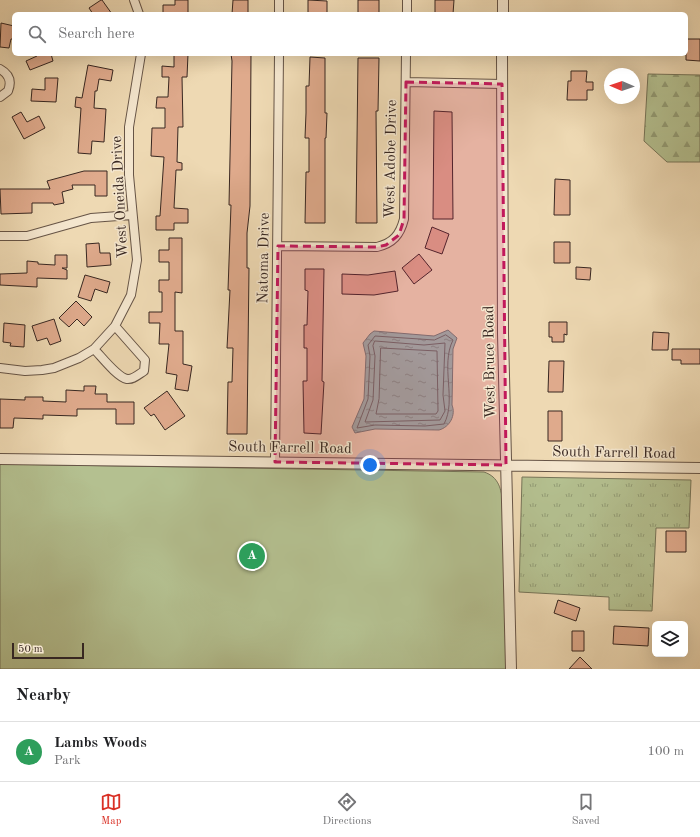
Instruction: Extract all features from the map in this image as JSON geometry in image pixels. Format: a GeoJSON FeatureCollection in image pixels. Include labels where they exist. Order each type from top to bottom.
{"type":"FeatureCollection","features":[{"type":"Feature","properties":{"kind":"street"},"geometry":{"type":"LineString","coordinates":[[134,0],[138,12]]}},
{"type":"Feature","properties":{"kind":"street"},"geometry":{"type":"LineString","coordinates":[[279,0],[279,12]]}},
{"type":"Feature","properties":{"kind":"street"},"geometry":{"type":"LineString","coordinates":[[407,0],[407,12]]}},
{"type":"Feature","properties":{"kind":"street"},"geometry":{"type":"LineString","coordinates":[[503,0],[503,12]]}},
{"type":"Feature","properties":{"kind":"street","name":"West Oneida Drive"},"geometry":{"type":"LineString","coordinates":[[0,368],[25,371],[54,368],[79,358],[94,349],[115,326],[131,295],[137,260],[129,175],[129,127],[141,56]]}},
{"type":"Feature","properties":{"kind":"street","name":"Natoma Drive"},"geometry":{"type":"LineString","coordinates":[[275,462],[279,56]]}},
{"type":"Feature","properties":{"kind":"street","name":"West Adobe Drive"},"geometry":{"type":"LineString","coordinates":[[278,246],[377,247],[386,245],[399,235],[404,219],[406,56]]}},
{"type":"Feature","properties":{"kind":"street","name":"West Bruce Road"},"geometry":{"type":"LineString","coordinates":[[502,56],[503,334],[511,669]]}},
{"type":"Feature","properties":{"kind":"street"},"geometry":{"type":"LineString","coordinates":[[0,70],[6,73],[10,81],[8,91],[0,97]]}},
{"type":"Feature","properties":{"kind":"street"},"geometry":{"type":"LineString","coordinates":[[406,82],[502,84]]}},
{"type":"Feature","properties":{"kind":"street"},"geometry":{"type":"LineString","coordinates":[[0,236],[27,236],[92,218],[132,215]]}},
{"type":"Feature","properties":{"kind":"street"},"geometry":{"type":"LineString","coordinates":[[94,349],[118,374],[126,379],[135,378],[144,371],[145,360],[115,326]]}},
{"type":"Feature","properties":{"kind":"street","name":"South Farrell Road"},"geometry":{"type":"LineString","coordinates":[[0,459],[700,468]]}},
{"type":"Feature","properties":{"kind":"highlighted area"},"geometry":{"type":"Polygon","coordinates":[[[406,82],[502,84],[506,465],[275,462],[278,246],[377,247],[386,245],[399,235],[404,219],[406,82]]]}},
{"type":"Feature","properties":{"kind":"green space"},"geometry":{"type":"Polygon","coordinates":[[[648,74],[700,75],[700,162],[667,162],[644,141],[648,74]]]}},
{"type":"Feature","properties":{"kind":"green space"},"geometry":{"type":"Polygon","coordinates":[[[0,464],[484,472],[489,474],[496,480],[500,488],[503,503],[506,669],[0,669],[0,464]]]}},
{"type":"Feature","properties":{"kind":"green space"},"geometry":{"type":"Polygon","coordinates":[[[522,477],[691,480],[689,528],[656,528],[652,611],[609,610],[609,597],[519,592],[522,477]]]}},
{"type":"Feature","properties":{"kind":"water"},"geometry":{"type":"Polygon","coordinates":[[[448,330],[457,338],[453,349],[453,417],[449,423],[439,430],[375,429],[355,433],[352,427],[364,399],[366,356],[363,343],[370,334],[374,331],[434,336],[448,330]]]}},
{"type":"Feature","properties":{"kind":"building"},"geometry":{"type":"Polygon","coordinates":[[[102,0],[111,12],[92,12],[89,8],[102,0]]]}},
{"type":"Feature","properties":{"kind":"building"},"geometry":{"type":"Polygon","coordinates":[[[175,0],[188,0],[188,12],[163,12],[163,5],[175,5],[175,0]]]}},
{"type":"Feature","properties":{"kind":"building"},"geometry":{"type":"Polygon","coordinates":[[[233,0],[248,0],[248,12],[232,12],[233,0]]]}},
{"type":"Feature","properties":{"kind":"building"},"geometry":{"type":"Polygon","coordinates":[[[308,0],[327,1],[327,12],[308,12],[308,0]]]}},
{"type":"Feature","properties":{"kind":"building"},"geometry":{"type":"Polygon","coordinates":[[[358,0],[379,0],[379,12],[358,12],[358,0]]]}},
{"type":"Feature","properties":{"kind":"building"},"geometry":{"type":"Polygon","coordinates":[[[435,0],[454,0],[453,12],[435,12],[435,0]]]}},
{"type":"Feature","properties":{"kind":"building"},"geometry":{"type":"Polygon","coordinates":[[[1,23],[12,26],[12,39],[9,48],[0,47],[1,23]]]}},
{"type":"Feature","properties":{"kind":"building"},"geometry":{"type":"Polygon","coordinates":[[[688,39],[700,39],[700,61],[686,60],[686,56],[688,56],[688,39]]]}},
{"type":"Feature","properties":{"kind":"building"},"geometry":{"type":"Polygon","coordinates":[[[37,56],[52,56],[53,61],[30,70],[26,61],[37,56]]]}},
{"type":"Feature","properties":{"kind":"building"},"geometry":{"type":"Polygon","coordinates":[[[174,56],[188,56],[187,77],[182,77],[183,127],[178,127],[177,162],[182,163],[182,170],[176,170],[174,208],[188,209],[188,223],[174,223],[174,230],[156,230],[156,216],[160,216],[164,157],[151,156],[152,128],[165,128],[165,108],[156,108],[157,97],[168,97],[169,77],[162,77],[162,66],[174,67],[174,56]]]}},
{"type":"Feature","properties":{"kind":"building"},"geometry":{"type":"Polygon","coordinates":[[[231,56],[251,56],[250,206],[247,233],[247,268],[249,268],[247,434],[227,434],[228,382],[232,382],[233,348],[227,348],[230,290],[228,290],[231,205],[229,205],[231,56]]]}},
{"type":"Feature","properties":{"kind":"building"},"geometry":{"type":"Polygon","coordinates":[[[310,57],[325,58],[325,113],[327,113],[325,138],[325,223],[305,223],[306,172],[309,172],[309,138],[305,138],[306,86],[309,86],[310,57]]]}},
{"type":"Feature","properties":{"kind":"building"},"geometry":{"type":"Polygon","coordinates":[[[358,58],[379,58],[378,111],[376,111],[377,223],[356,223],[358,58]]]}},
{"type":"Feature","properties":{"kind":"building"},"geometry":{"type":"Polygon","coordinates":[[[88,65],[113,70],[111,81],[99,79],[97,91],[95,91],[94,108],[106,109],[104,142],[92,141],[91,154],[78,153],[81,108],[75,107],[76,97],[82,98],[88,65]]]}},
{"type":"Feature","properties":{"kind":"building"},"geometry":{"type":"Polygon","coordinates":[[[571,71],[587,71],[586,82],[593,82],[593,90],[587,90],[587,100],[567,100],[568,81],[571,81],[571,71]]]}},
{"type":"Feature","properties":{"kind":"building"},"geometry":{"type":"Polygon","coordinates":[[[45,78],[58,78],[56,102],[31,101],[32,89],[45,90],[45,78]]]}},
{"type":"Feature","properties":{"kind":"building"},"geometry":{"type":"Polygon","coordinates":[[[434,111],[452,112],[453,219],[433,219],[434,111]]]}},
{"type":"Feature","properties":{"kind":"building"},"geometry":{"type":"Polygon","coordinates":[[[21,112],[27,122],[39,116],[45,128],[24,139],[12,117],[21,112]]]}},
{"type":"Feature","properties":{"kind":"building"},"geometry":{"type":"Polygon","coordinates":[[[84,171],[107,171],[107,196],[95,196],[95,185],[72,185],[73,189],[62,192],[64,203],[54,205],[53,203],[32,203],[32,213],[1,214],[0,189],[50,189],[47,181],[84,171]]]}},
{"type":"Feature","properties":{"kind":"building"},"geometry":{"type":"Polygon","coordinates":[[[555,179],[570,180],[570,215],[554,215],[555,179]]]}},
{"type":"Feature","properties":{"kind":"building"},"geometry":{"type":"Polygon","coordinates":[[[432,227],[449,234],[442,254],[425,248],[432,227]]]}},
{"type":"Feature","properties":{"kind":"building"},"geometry":{"type":"Polygon","coordinates":[[[169,238],[182,238],[182,293],[175,292],[175,331],[183,331],[183,364],[192,366],[188,391],[175,389],[177,375],[166,373],[169,344],[159,344],[160,323],[149,323],[149,312],[162,312],[162,292],[159,292],[159,280],[169,280],[169,262],[159,262],[159,250],[169,250],[169,238]]]}},
{"type":"Feature","properties":{"kind":"building"},"geometry":{"type":"Polygon","coordinates":[[[554,242],[570,242],[570,263],[554,263],[554,242]]]}},
{"type":"Feature","properties":{"kind":"building"},"geometry":{"type":"Polygon","coordinates":[[[99,243],[100,253],[110,253],[111,265],[87,267],[86,244],[99,243]]]}},
{"type":"Feature","properties":{"kind":"building"},"geometry":{"type":"Polygon","coordinates":[[[419,254],[432,270],[414,284],[402,268],[419,254]]]}},
{"type":"Feature","properties":{"kind":"building"},"geometry":{"type":"Polygon","coordinates":[[[55,255],[67,255],[67,268],[62,268],[67,270],[67,279],[37,278],[37,287],[0,285],[0,274],[27,273],[27,261],[38,262],[38,264],[55,265],[55,255]]]}},
{"type":"Feature","properties":{"kind":"building"},"geometry":{"type":"Polygon","coordinates":[[[576,267],[591,268],[590,280],[576,279],[576,267]]]}},
{"type":"Feature","properties":{"kind":"building"},"geometry":{"type":"Polygon","coordinates":[[[305,269],[324,269],[322,381],[324,382],[321,434],[304,433],[303,381],[307,381],[307,348],[304,348],[304,325],[307,325],[308,291],[305,290],[305,269]]]}},
{"type":"Feature","properties":{"kind":"building"},"geometry":{"type":"Polygon","coordinates":[[[395,271],[398,291],[374,295],[342,294],[342,274],[368,275],[395,271]]]}},
{"type":"Feature","properties":{"kind":"building"},"geometry":{"type":"Polygon","coordinates":[[[85,275],[110,282],[107,293],[95,289],[91,301],[78,297],[85,275]]]}},
{"type":"Feature","properties":{"kind":"building"},"geometry":{"type":"Polygon","coordinates":[[[76,301],[92,317],[84,326],[77,319],[69,327],[59,318],[76,301]]]}},
{"type":"Feature","properties":{"kind":"building"},"geometry":{"type":"Polygon","coordinates":[[[54,319],[61,341],[50,345],[47,338],[37,341],[32,326],[54,319]]]}},
{"type":"Feature","properties":{"kind":"building"},"geometry":{"type":"Polygon","coordinates":[[[549,322],[567,322],[567,335],[564,334],[564,342],[552,342],[552,337],[549,337],[549,322]]]}},
{"type":"Feature","properties":{"kind":"building"},"geometry":{"type":"Polygon","coordinates":[[[4,323],[25,325],[24,347],[10,346],[11,343],[3,342],[4,323]]]}},
{"type":"Feature","properties":{"kind":"building"},"geometry":{"type":"Polygon","coordinates":[[[653,332],[669,333],[668,350],[652,350],[653,332]]]}},
{"type":"Feature","properties":{"kind":"building"},"geometry":{"type":"Polygon","coordinates":[[[672,349],[700,349],[700,364],[681,364],[681,360],[672,360],[672,349]]]}},
{"type":"Feature","properties":{"kind":"building"},"geometry":{"type":"Polygon","coordinates":[[[549,361],[564,361],[563,392],[548,392],[549,361]]]}},
{"type":"Feature","properties":{"kind":"building"},"geometry":{"type":"Polygon","coordinates":[[[84,386],[96,386],[95,394],[107,394],[107,402],[134,402],[134,424],[116,424],[116,409],[77,409],[77,416],[43,415],[43,419],[14,418],[13,428],[0,428],[0,399],[25,400],[25,397],[43,397],[43,401],[66,402],[66,390],[84,391],[84,386]]]}},
{"type":"Feature","properties":{"kind":"building"},"geometry":{"type":"Polygon","coordinates":[[[167,391],[185,416],[165,430],[154,414],[151,416],[144,408],[167,391]]]}},
{"type":"Feature","properties":{"kind":"building"},"geometry":{"type":"Polygon","coordinates":[[[548,411],[562,411],[562,441],[548,441],[548,411]]]}},
{"type":"Feature","properties":{"kind":"building"},"geometry":{"type":"Polygon","coordinates":[[[666,531],[686,531],[686,552],[666,552],[666,531]]]}},
{"type":"Feature","properties":{"kind":"building"},"geometry":{"type":"Polygon","coordinates":[[[558,600],[580,608],[576,621],[554,613],[558,600]]]}},
{"type":"Feature","properties":{"kind":"building"},"geometry":{"type":"Polygon","coordinates":[[[614,626],[649,628],[648,646],[613,644],[614,626]]]}},
{"type":"Feature","properties":{"kind":"building"},"geometry":{"type":"Polygon","coordinates":[[[572,631],[584,631],[584,651],[572,651],[572,631]]]}},
{"type":"Feature","properties":{"kind":"building"},"geometry":{"type":"Polygon","coordinates":[[[580,657],[592,669],[569,669],[580,657]]]}},
{"type":"Feature","properties":{"kind":"place","name":"Lambs Woods"},"geometry":{"type":"Point","coordinates":[252,556]}}]}
